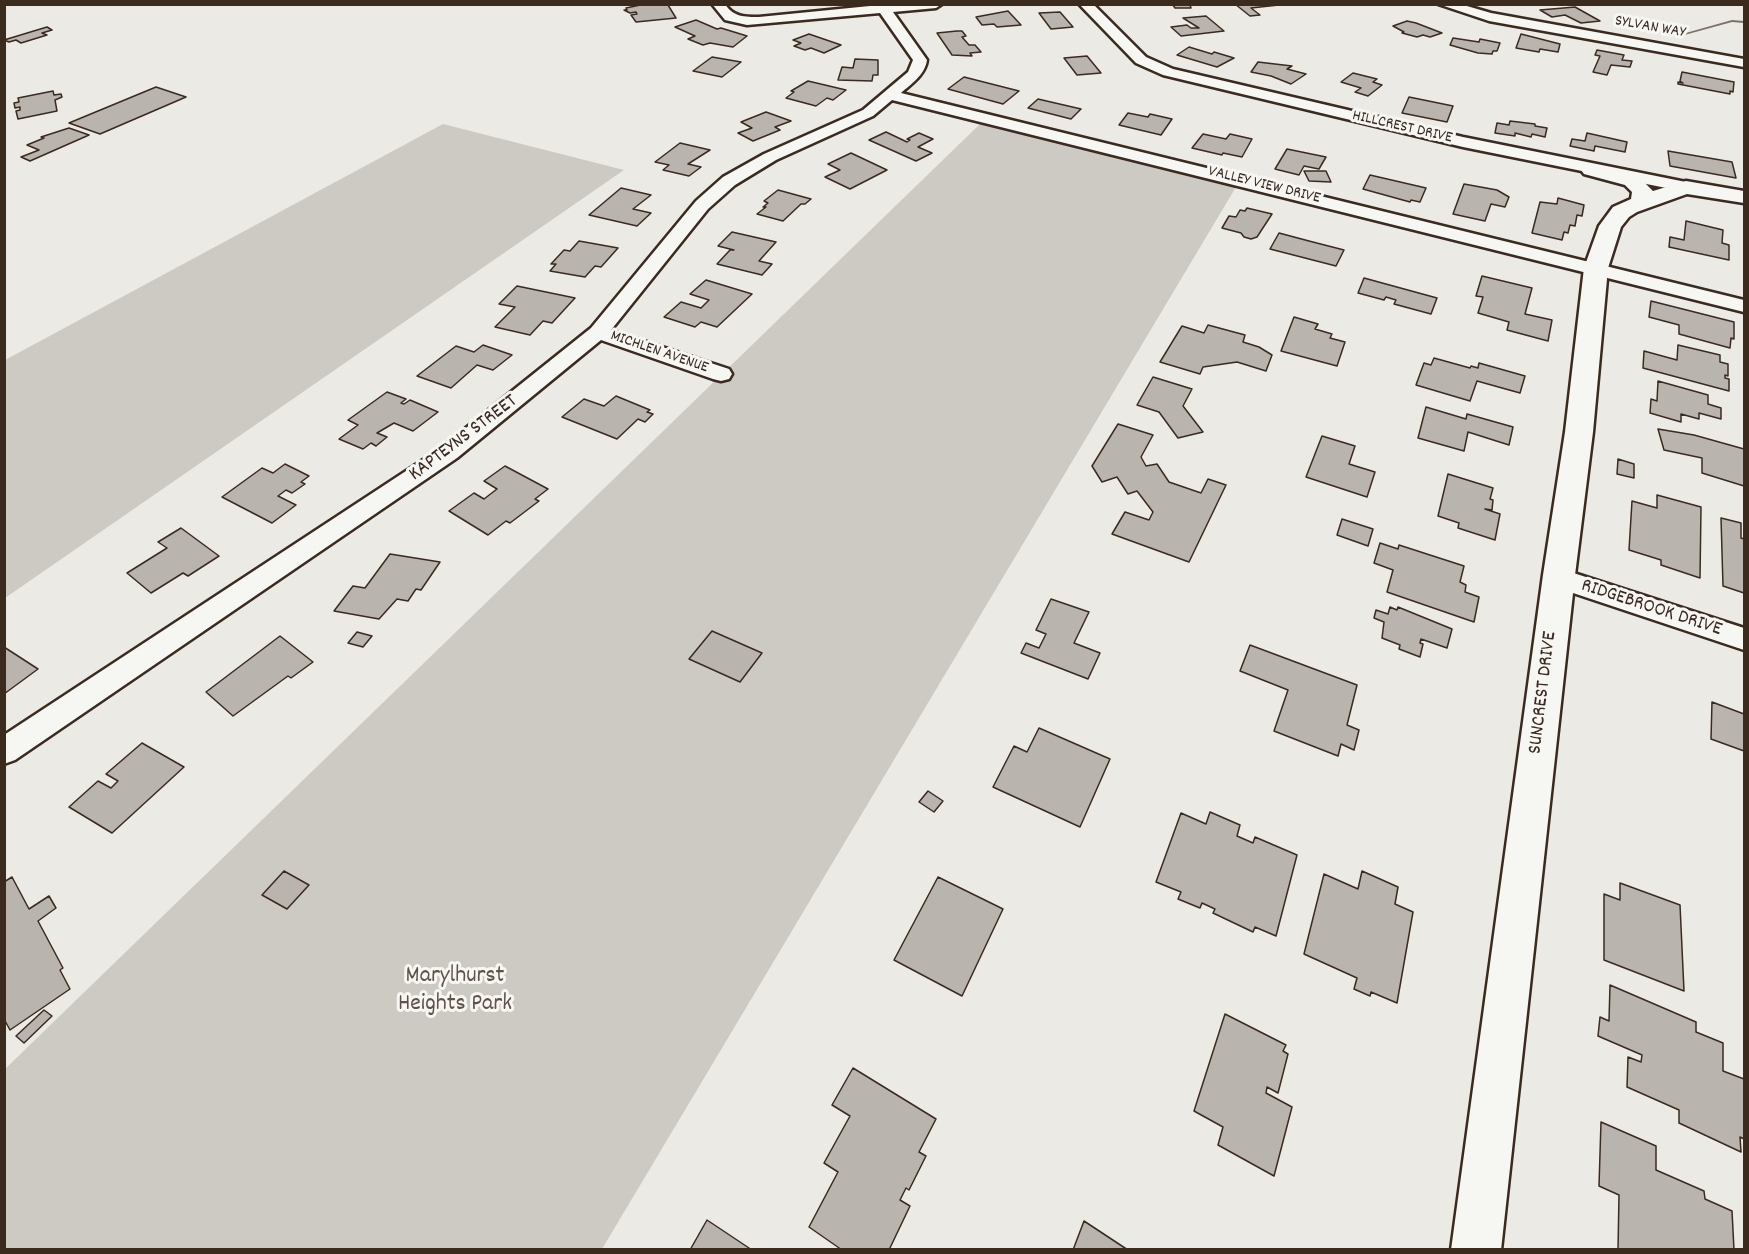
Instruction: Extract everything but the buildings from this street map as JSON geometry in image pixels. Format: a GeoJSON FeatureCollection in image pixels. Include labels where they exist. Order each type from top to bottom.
{"type":"FeatureCollection","features":[{"type":"Feature","properties":{"kind":"street"},"geometry":{"type":"LineString","coordinates":[[718,4],[727,15],[747,21],[936,4]]}},
{"type":"Feature","properties":{"kind":"street","name":"HILLCREST DRIVE"},"geometry":{"type":"LineString","coordinates":[[1085,4],[1141,60],[1168,72],[1342,115],[1591,170],[1744,197]]}},
{"type":"Feature","properties":{"kind":"street","name":"SYLVAN WAY"},"geometry":{"type":"LineString","coordinates":[[1444,4],[1489,17],[1744,63]]}},
{"type":"Feature","properties":{"kind":"street"},"geometry":{"type":"LineString","coordinates":[[884,9],[920,60],[913,75],[890,95]]}},
{"type":"Feature","properties":{"kind":"street","name":"VALLEY VIEW DRIVE"},"geometry":{"type":"LineString","coordinates":[[890,95],[1744,306]]}},
{"type":"Feature","properties":{"kind":"street","name":"KAPTEYNS STREET"},"geometry":{"type":"LineString","coordinates":[[4,751],[449,453],[502,412],[598,332],[702,205],[729,181],[770,157],[867,113],[890,95]]}},
{"type":"Feature","properties":{"kind":"street"},"geometry":{"type":"LineString","coordinates":[[1591,170],[1632,182],[1643,191],[1641,202]]}},
{"type":"Feature","properties":{"kind":"street","name":"SUNCREST DRIVE"},"geometry":{"type":"LineString","coordinates":[[1476,1250],[1558,578],[1579,432],[1596,268],[1614,220],[1621,212],[1641,202],[1686,187]]}},
{"type":"Feature","properties":{"kind":"street","name":"MICHLEN AVENUE"},"geometry":{"type":"LineString","coordinates":[[598,332],[721,374]]}},
{"type":"Feature","properties":{"kind":"street","name":"RIDGEBROOK DRIVE"},"geometry":{"type":"LineString","coordinates":[[1558,578],[1744,639]]}},
{"type":"Feature","properties":{"kind":"green space"},"geometry":{"type":"Polygon","coordinates":[[[443,124],[624,170],[5,598],[5,360],[443,124]]]}},
{"type":"Feature","properties":{"kind":"green space","name":"Marylhurst Heights Park"},"geometry":{"type":"Polygon","coordinates":[[[980,124],[1236,187],[602,1249],[5,1250],[5,1069],[980,124]]]}},
{"type":"Feature","properties":{"kind":"waterway"},"geometry":{"type":"LineString","coordinates":[[1677,36],[1732,21],[1744,22]]}}]}
